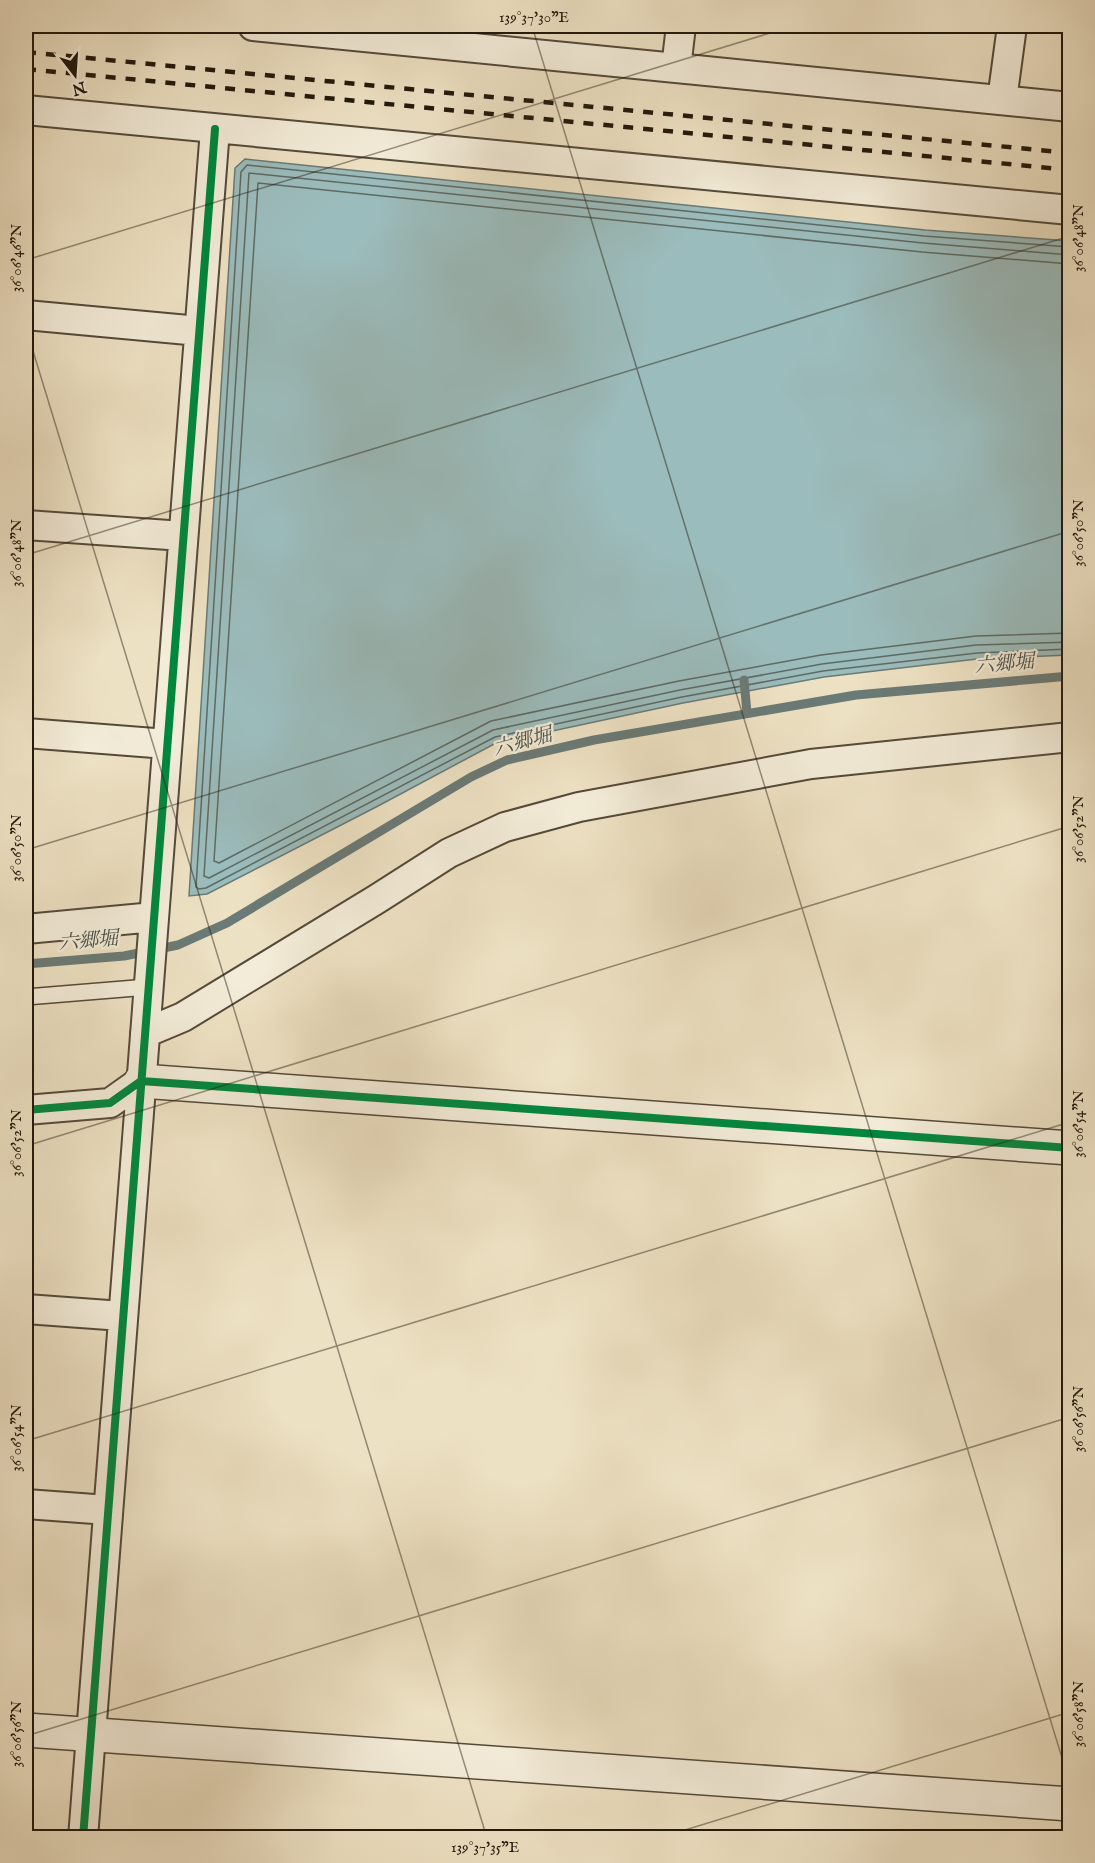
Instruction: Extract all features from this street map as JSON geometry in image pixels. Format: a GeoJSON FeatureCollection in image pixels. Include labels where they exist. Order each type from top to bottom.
{"type":"FeatureCollection","features":[{"type":"Feature","properties":{"kind":"street"},"geometry":{"type":"LineString","coordinates":[[253,26],[1070,107]]}},
{"type":"Feature","properties":{"kind":"street"},"geometry":{"type":"LineString","coordinates":[[676,68],[681,26]]}},
{"type":"Feature","properties":{"kind":"street"},"geometry":{"type":"LineString","coordinates":[[1002,100],[1011,26]]}},
{"type":"Feature","properties":{"kind":"street"},"geometry":{"type":"LineString","coordinates":[[26,110],[1070,210]]}},
{"type":"Feature","properties":{"kind":"street"},"geometry":{"type":"LineString","coordinates":[[83,1838],[215,129]]}},
{"type":"Feature","properties":{"kind":"street"},"geometry":{"type":"LineString","coordinates":[[26,315],[200,331]]}},
{"type":"Feature","properties":{"kind":"street"},"geometry":{"type":"LineString","coordinates":[[26,525],[183,536]]}},
{"type":"Feature","properties":{"kind":"street"},"geometry":{"type":"LineString","coordinates":[[26,733],[167,744]]}},
{"type":"Feature","properties":{"kind":"street"},"geometry":{"type":"LineString","coordinates":[[145,1033],[183,1017],[449,853],[505,827],[579,807],[811,764],[1070,737]]}},
{"type":"Feature","properties":{"kind":"street"},"geometry":{"type":"LineString","coordinates":[[26,930],[153,917]]}},
{"type":"Feature","properties":{"kind":"street"},"geometry":{"type":"LineString","coordinates":[[26,1110],[110,1102],[141,1081],[1070,1148]]}},
{"type":"Feature","properties":{"kind":"street"},"geometry":{"type":"LineString","coordinates":[[26,1309],[122,1316]]}},
{"type":"Feature","properties":{"kind":"street"},"geometry":{"type":"LineString","coordinates":[[26,1504],[108,1510]]}},
{"type":"Feature","properties":{"kind":"street"},"geometry":{"type":"LineString","coordinates":[[26,1730],[1070,1804]]}},
{"type":"Feature","properties":{"kind":"lane"},"geometry":{"type":"LineString","coordinates":[[26,997],[148,987]]}},
{"type":"Feature","properties":{"kind":"water"},"geometry":{"type":"Polygon","coordinates":[[[245,159],[925,230],[1069,241],[1069,655],[977,659],[824,677],[683,703],[496,743],[207,894],[189,896],[235,168],[245,159]]]}},
{"type":"Feature","properties":{"kind":"waterway","name":"六郷堀"},"geometry":{"type":"LineString","coordinates":[[26,964],[124,956],[178,945],[227,923],[471,777],[507,760],[594,740],[856,695],[1070,676]]}},
{"type":"Feature","properties":{"kind":"waterway"},"geometry":{"type":"LineString","coordinates":[[744,680],[747,713]]}},
{"type":"Feature","properties":{"kind":"railway"},"geometry":{"type":"LineString","coordinates":[[26,52],[1070,153]]}},
{"type":"Feature","properties":{"kind":"railway"},"geometry":{"type":"LineString","coordinates":[[26,69],[1070,170]]}},
{"type":"Feature","properties":{"kind":"cycle path"},"geometry":{"type":"LineString","coordinates":[[83,1838],[215,129]]}},
{"type":"Feature","properties":{"kind":"cycle path"},"geometry":{"type":"LineString","coordinates":[[26,1110],[110,1103],[141,1081],[1070,1148]]}}]}
